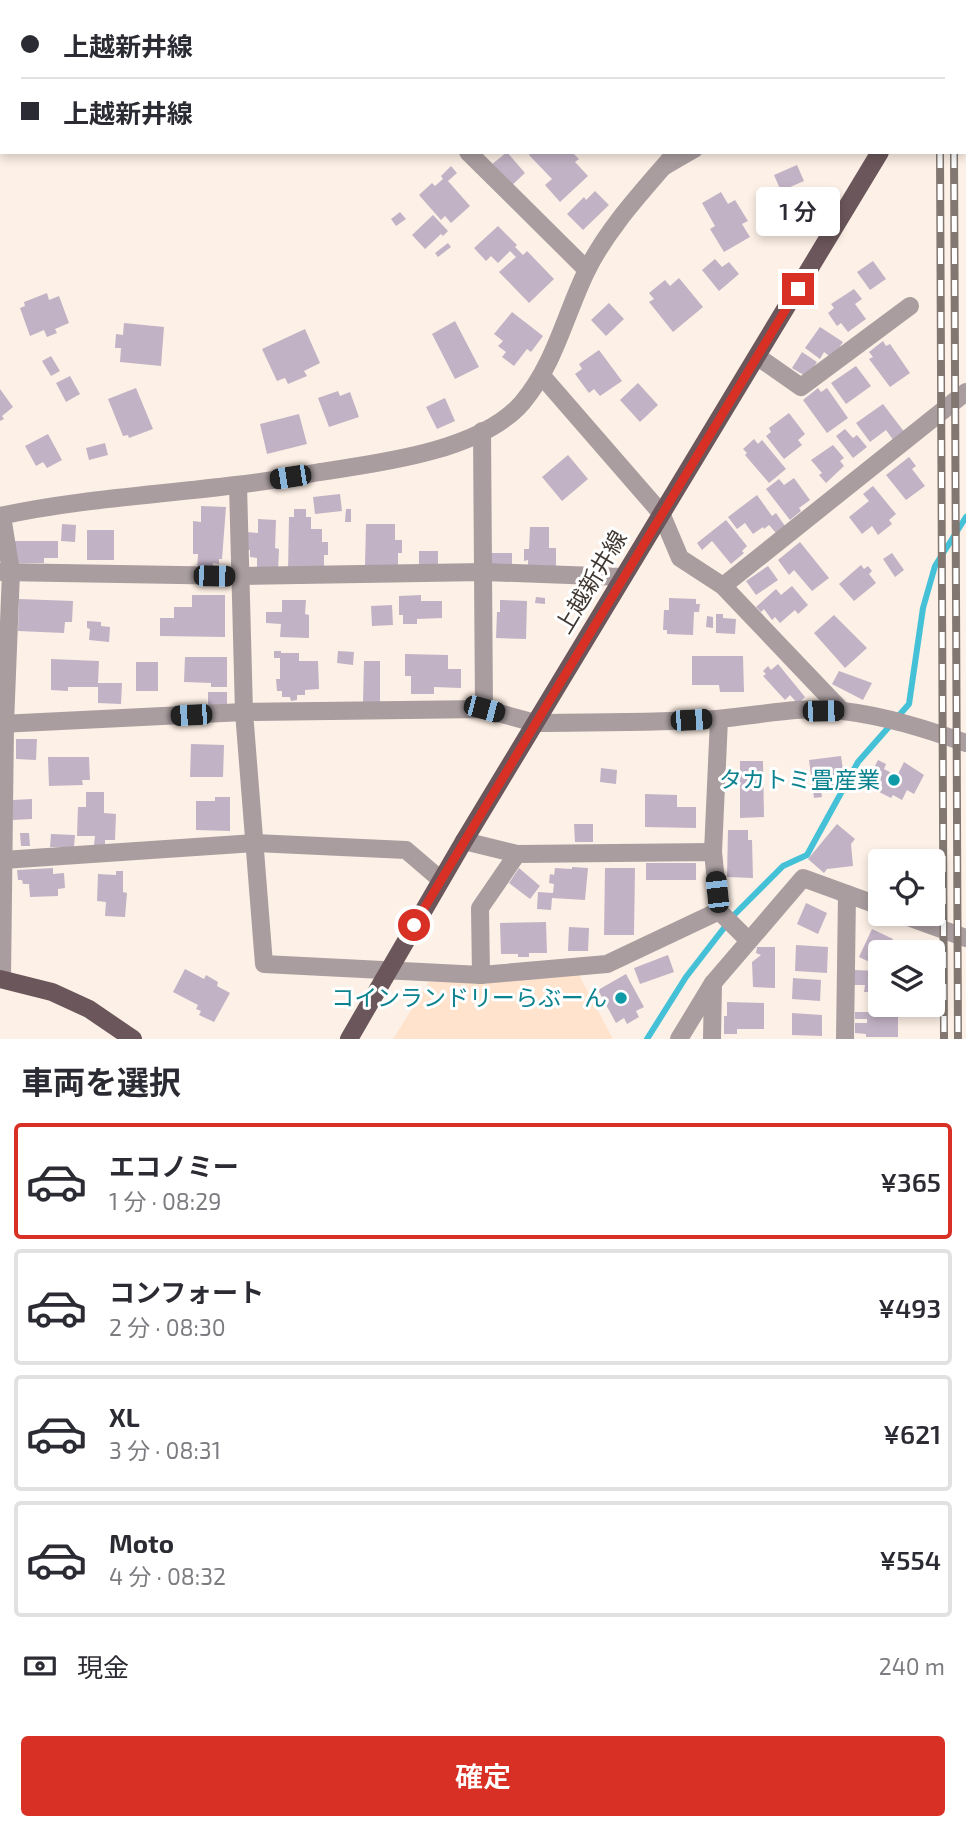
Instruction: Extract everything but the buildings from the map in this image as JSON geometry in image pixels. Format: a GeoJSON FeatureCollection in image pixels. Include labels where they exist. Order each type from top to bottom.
{"type":"FeatureCollection","features":[{"type":"Feature","properties":{"kind":"main road","name":"上越新井線"},"geometry":{"type":"LineString","coordinates":[[349,1039],[464,841],[879,154]]}},
{"type":"Feature","properties":{"kind":"main road"},"geometry":{"type":"LineString","coordinates":[[1,979],[52,992],[89,1009],[133,1039]]}},
{"type":"Feature","properties":{"kind":"street"},"geometry":{"type":"LineString","coordinates":[[470,154],[587,270]]}},
{"type":"Feature","properties":{"kind":"street"},"geometry":{"type":"LineString","coordinates":[[1,979],[2,724],[6,572],[1,516],[58,505],[238,485],[396,460],[436,450],[482,431],[520,405],[542,376],[587,270],[605,240],[674,154]]}},
{"type":"Feature","properties":{"kind":"street"},"geometry":{"type":"LineString","coordinates":[[758,357],[801,387],[910,306]]}},
{"type":"Feature","properties":{"kind":"street"},"geometry":{"type":"LineString","coordinates":[[542,376],[661,513],[680,558],[723,586],[842,710]]}},
{"type":"Feature","properties":{"kind":"street"},"geometry":{"type":"LineString","coordinates":[[723,586],[966,392]]}},
{"type":"Feature","properties":{"kind":"street"},"geometry":{"type":"LineString","coordinates":[[482,431],[484,709]]}},
{"type":"Feature","properties":{"kind":"street"},"geometry":{"type":"LineString","coordinates":[[238,485],[244,712],[264,964],[481,975],[607,964],[720,912]]}},
{"type":"Feature","properties":{"kind":"street"},"geometry":{"type":"LineString","coordinates":[[6,572],[239,576],[484,572],[623,577]]}},
{"type":"Feature","properties":{"kind":"street"},"geometry":{"type":"LineString","coordinates":[[2,724],[244,712],[484,709],[535,723],[719,719],[784,711],[842,710],[918,726],[966,743]]}},
{"type":"Feature","properties":{"kind":"street"},"geometry":{"type":"LineString","coordinates":[[719,719],[712,852],[720,912],[744,937]]}},
{"type":"Feature","properties":{"kind":"street"},"geometry":{"type":"LineString","coordinates":[[464,841],[517,854],[712,852]]}},
{"type":"Feature","properties":{"kind":"street"},"geometry":{"type":"LineString","coordinates":[[3,860],[255,843],[406,850],[441,880]]}},
{"type":"Feature","properties":{"kind":"street"},"geometry":{"type":"LineString","coordinates":[[481,975],[480,908],[517,854]]}},
{"type":"Feature","properties":{"kind":"street"},"geometry":{"type":"LineString","coordinates":[[679,1039],[744,937],[803,878],[868,902]]}},
{"type":"Feature","properties":{"kind":"street"},"geometry":{"type":"LineString","coordinates":[[845,1039],[847,894]]}},
{"type":"Feature","properties":{"kind":"street"},"geometry":{"type":"LineString","coordinates":[[934,926],[966,937]]}},
{"type":"Feature","properties":{"kind":"street"},"geometry":{"type":"LineString","coordinates":[[712,1039],[713,983]]}},
{"type":"Feature","properties":{"kind":"lane"},"geometry":{"type":"LineString","coordinates":[[657,175],[694,154]]}},
{"type":"Feature","properties":{"kind":"shaded area"},"geometry":{"type":"Polygon","coordinates":[[[579,975],[613,1039],[393,1039],[429,982],[579,975]]]}},
{"type":"Feature","properties":{"kind":"waterway"},"geometry":{"type":"LineString","coordinates":[[647,1039],[686,977],[734,915],[783,866],[807,855],[858,762],[909,704],[923,608],[935,566],[966,517]]}},
{"type":"Feature","properties":{"kind":"railway"},"geometry":{"type":"LineString","coordinates":[[940,154],[944,1039]]}},
{"type":"Feature","properties":{"kind":"railway"},"geometry":{"type":"LineString","coordinates":[[954,154],[958,1039]]}},
{"type":"Feature","properties":{"kind":"place","name":"タカトミ畳産業"},"geometry":{"type":"Point","coordinates":[894,780]}},
{"type":"Feature","properties":{"kind":"place","name":"コインランドリーらぶーん"},"geometry":{"type":"Point","coordinates":[621,998]}},
{"type":"Feature","properties":{"kind":"route"},"geometry":{"type":"LineString","coordinates":[[414,925],[798,289]]}}]}
